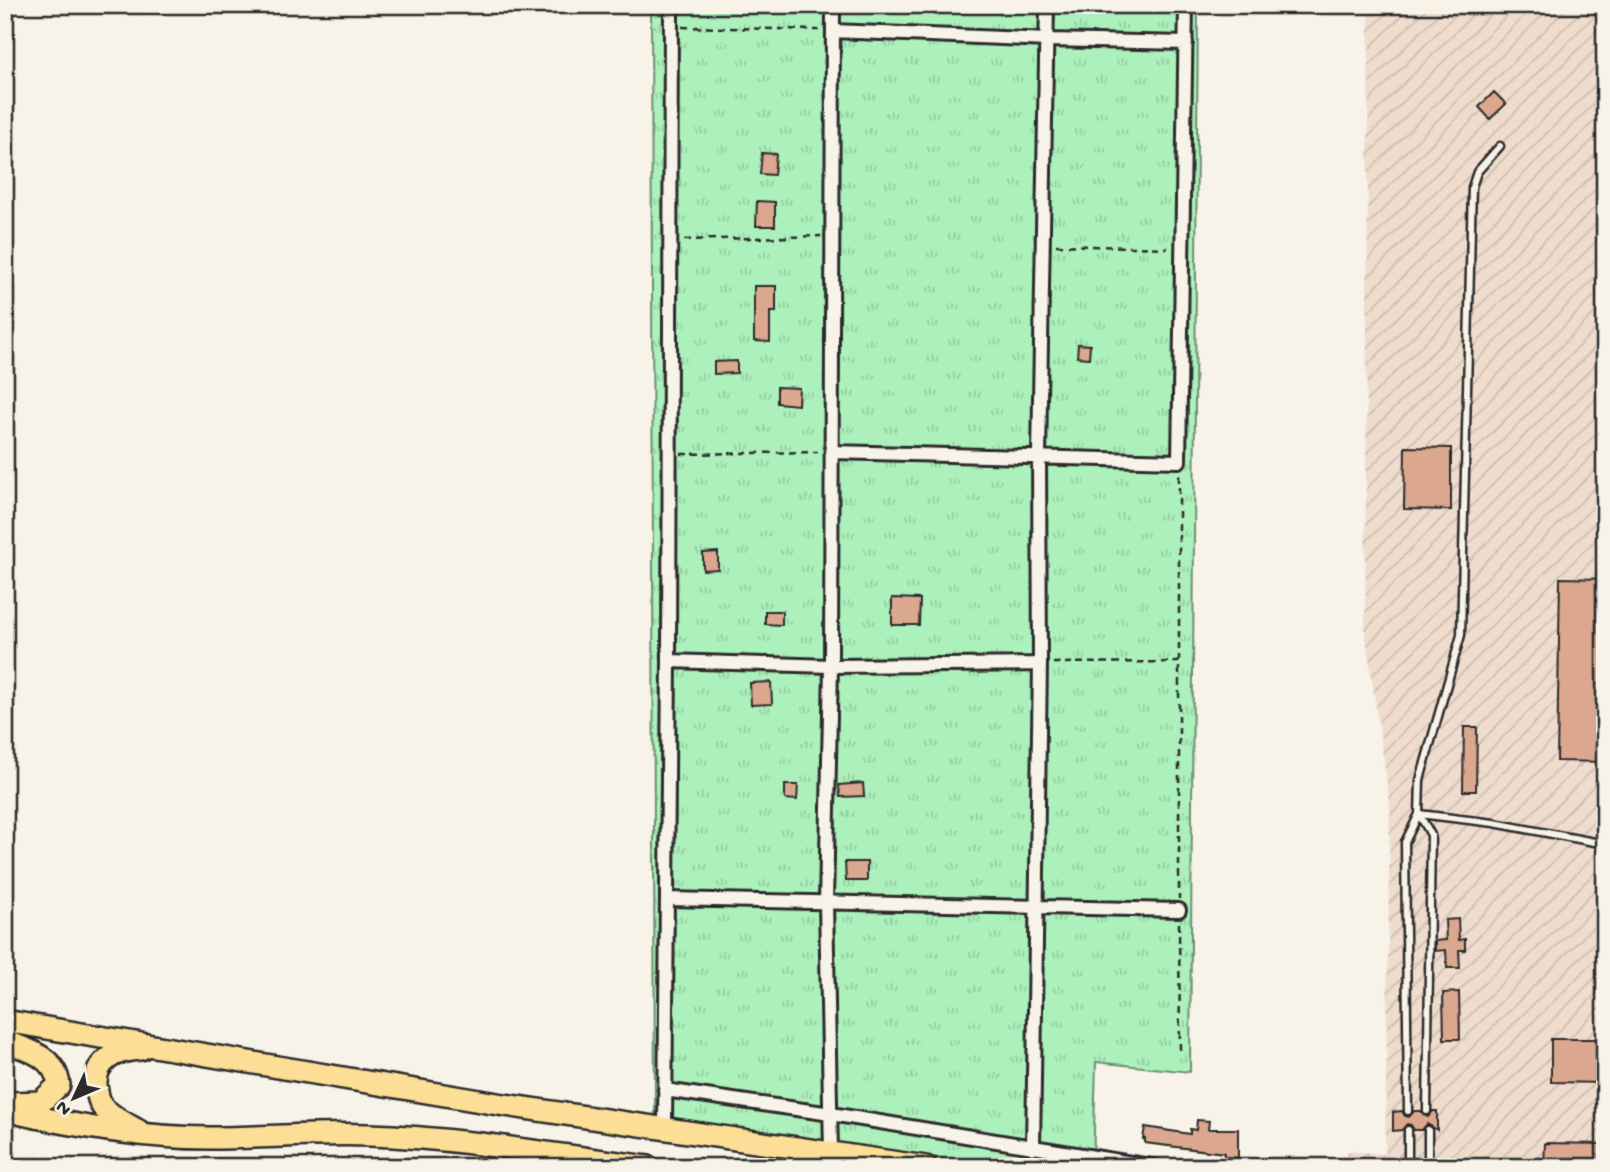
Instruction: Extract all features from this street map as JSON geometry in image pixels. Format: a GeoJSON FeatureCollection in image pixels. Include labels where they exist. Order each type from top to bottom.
{"type":"FeatureCollection","features":[{"type":"Feature","properties":{"kind":"highway"},"geometry":{"type":"LineString","coordinates":[[5,1021],[498,1104],[926,1167]]}},
{"type":"Feature","properties":{"kind":"highway"},"geometry":{"type":"LineString","coordinates":[[5,1042],[24,1048],[48,1061],[58,1073],[59,1085],[41,1102],[5,1102]]}},
{"type":"Feature","properties":{"kind":"highway"},"geometry":{"type":"LineString","coordinates":[[145,1134],[113,1116],[103,1106],[97,1093],[96,1076],[103,1061],[114,1054],[134,1049],[167,1048]]}},
{"type":"Feature","properties":{"kind":"highway"},"geometry":{"type":"LineString","coordinates":[[5,1110],[54,1122],[145,1134],[208,1138],[367,1135],[409,1138],[497,1157],[648,1167]]}},
{"type":"Feature","properties":{"kind":"street"},"geometry":{"type":"LineString","coordinates":[[665,1127],[671,5]]}},
{"type":"Feature","properties":{"kind":"street"},"geometry":{"type":"LineString","coordinates":[[831,1152],[826,903],[831,666],[833,5]]}},
{"type":"Feature","properties":{"kind":"street"},"geometry":{"type":"LineString","coordinates":[[1034,1148],[1040,664],[1039,456],[1047,5]]}},
{"type":"Feature","properties":{"kind":"street"},"geometry":{"type":"LineString","coordinates":[[832,452],[1179,461],[1186,5]]}},
{"type":"Feature","properties":{"kind":"street"},"geometry":{"type":"LineString","coordinates":[[833,31],[1186,43]]}},
{"type":"Feature","properties":{"kind":"street"},"geometry":{"type":"LineString","coordinates":[[669,661],[831,666],[1040,664]]}},
{"type":"Feature","properties":{"kind":"street"},"geometry":{"type":"LineString","coordinates":[[667,899],[1179,910]]}},
{"type":"Feature","properties":{"kind":"street"},"geometry":{"type":"LineString","coordinates":[[666,1090],[1156,1167]]}},
{"type":"Feature","properties":{"kind":"lane"},"geometry":{"type":"LineString","coordinates":[[1408,1111],[1405,842],[1419,814],[1420,780],[1461,635],[1472,187],[1477,172],[1500,145]]}},
{"type":"Feature","properties":{"kind":"lane"},"geometry":{"type":"LineString","coordinates":[[1419,814],[1494,823],[1605,844]]}},
{"type":"Feature","properties":{"kind":"lane"},"geometry":{"type":"LineString","coordinates":[[1419,814],[1431,835],[1427,1111]]}},
{"type":"Feature","properties":{"kind":"lane"},"geometry":{"type":"LineString","coordinates":[[1408,1130],[1408,1167]]}},
{"type":"Feature","properties":{"kind":"lane"},"geometry":{"type":"LineString","coordinates":[[1427,1167],[1428,1130]]}},
{"type":"Feature","properties":{"kind":"path"},"geometry":{"type":"LineString","coordinates":[[671,26],[833,31]]}},
{"type":"Feature","properties":{"kind":"path"},"geometry":{"type":"LineString","coordinates":[[670,240],[833,236]]}},
{"type":"Feature","properties":{"kind":"path"},"geometry":{"type":"LineString","coordinates":[[1044,245],[1182,248]]}},
{"type":"Feature","properties":{"kind":"path"},"geometry":{"type":"LineString","coordinates":[[670,454],[832,452]]}},
{"type":"Feature","properties":{"kind":"path"},"geometry":{"type":"LineString","coordinates":[[1179,461],[1180,1050]]}},
{"type":"Feature","properties":{"kind":"path"},"geometry":{"type":"LineString","coordinates":[[1040,664],[1179,662]]}},
{"type":"Feature","properties":{"kind":"shaded area"},"geometry":{"type":"Polygon","coordinates":[[[1369,5],[1605,5],[1605,1167],[1348,1167],[1347,1151],[1385,1154],[1390,804],[1365,631],[1369,5]]]}},
{"type":"Feature","properties":{"kind":"green space"},"geometry":{"type":"Polygon","coordinates":[[[651,5],[1198,5],[1190,1072],[1096,1062],[1093,1167],[1000,1167],[655,1119],[651,5]]]}},
{"type":"Feature","properties":{"kind":"building"},"geometry":{"type":"Polygon","coordinates":[[[1494,92],[1506,104],[1490,119],[1479,107],[1494,92]]]}},
{"type":"Feature","properties":{"kind":"building"},"geometry":{"type":"Polygon","coordinates":[[[762,153],[776,154],[774,175],[760,174],[762,153]]]}},
{"type":"Feature","properties":{"kind":"building"},"geometry":{"type":"Polygon","coordinates":[[[757,201],[775,202],[775,226],[756,226],[757,201]]]}},
{"type":"Feature","properties":{"kind":"building"},"geometry":{"type":"Polygon","coordinates":[[[754,286],[776,286],[776,312],[770,312],[770,342],[754,341],[754,286]]]}},
{"type":"Feature","properties":{"kind":"building"},"geometry":{"type":"Polygon","coordinates":[[[1078,344],[1090,345],[1089,358],[1077,357],[1078,344]]]}},
{"type":"Feature","properties":{"kind":"building"},"geometry":{"type":"Polygon","coordinates":[[[737,361],[737,373],[714,374],[714,362],[737,361]]]}},
{"type":"Feature","properties":{"kind":"building"},"geometry":{"type":"Polygon","coordinates":[[[777,387],[799,388],[798,405],[777,403],[777,387]]]}},
{"type":"Feature","properties":{"kind":"building"},"geometry":{"type":"Polygon","coordinates":[[[1405,447],[1451,448],[1451,510],[1404,509],[1405,447]]]}},
{"type":"Feature","properties":{"kind":"building"},"geometry":{"type":"Polygon","coordinates":[[[718,552],[718,569],[703,570],[703,553],[718,552]]]}},
{"type":"Feature","properties":{"kind":"building"},"geometry":{"type":"Polygon","coordinates":[[[1560,578],[1605,579],[1605,762],[1557,761],[1560,578]]]}},
{"type":"Feature","properties":{"kind":"building"},"geometry":{"type":"Polygon","coordinates":[[[892,598],[920,599],[919,625],[892,625],[892,598]]]}},
{"type":"Feature","properties":{"kind":"building"},"geometry":{"type":"Polygon","coordinates":[[[765,611],[782,611],[782,625],[765,624],[765,611]]]}},
{"type":"Feature","properties":{"kind":"building"},"geometry":{"type":"Polygon","coordinates":[[[771,682],[772,704],[751,705],[750,683],[771,682]]]}},
{"type":"Feature","properties":{"kind":"building"},"geometry":{"type":"Polygon","coordinates":[[[1464,727],[1477,727],[1476,791],[1463,791],[1464,727]]]}},
{"type":"Feature","properties":{"kind":"building"},"geometry":{"type":"Polygon","coordinates":[[[863,783],[864,796],[840,797],[839,785],[863,783]]]}},
{"type":"Feature","properties":{"kind":"building"},"geometry":{"type":"Polygon","coordinates":[[[785,785],[798,785],[797,800],[785,799],[785,785]]]}},
{"type":"Feature","properties":{"kind":"building"},"geometry":{"type":"Polygon","coordinates":[[[845,862],[867,862],[867,881],[846,881],[845,862]]]}},
{"type":"Feature","properties":{"kind":"building"},"geometry":{"type":"Polygon","coordinates":[[[1458,919],[1459,940],[1465,939],[1465,950],[1459,950],[1460,968],[1447,968],[1446,950],[1435,951],[1435,941],[1446,940],[1445,920],[1458,919]]]}},
{"type":"Feature","properties":{"kind":"building"},"geometry":{"type":"Polygon","coordinates":[[[1459,992],[1460,1039],[1444,1039],[1443,993],[1459,992]]]}},
{"type":"Feature","properties":{"kind":"building"},"geometry":{"type":"Polygon","coordinates":[[[1551,1039],[1605,1039],[1605,1083],[1551,1082],[1551,1039]]]}},
{"type":"Feature","properties":{"kind":"building"},"geometry":{"type":"Polygon","coordinates":[[[1402,1111],[1409,1117],[1414,1111],[1421,1111],[1428,1117],[1433,1111],[1437,1111],[1437,1130],[1427,1124],[1422,1130],[1414,1130],[1407,1124],[1402,1130],[1393,1131],[1393,1112],[1402,1111]]]}},
{"type":"Feature","properties":{"kind":"building"},"geometry":{"type":"Polygon","coordinates":[[[1197,1120],[1209,1121],[1208,1129],[1238,1129],[1238,1158],[1224,1157],[1224,1153],[1145,1143],[1143,1139],[1145,1127],[1190,1134],[1190,1129],[1196,1130],[1197,1120]]]}},
{"type":"Feature","properties":{"kind":"building"},"geometry":{"type":"Polygon","coordinates":[[[1545,1143],[1605,1144],[1605,1167],[1544,1167],[1545,1143]]]}}]}
